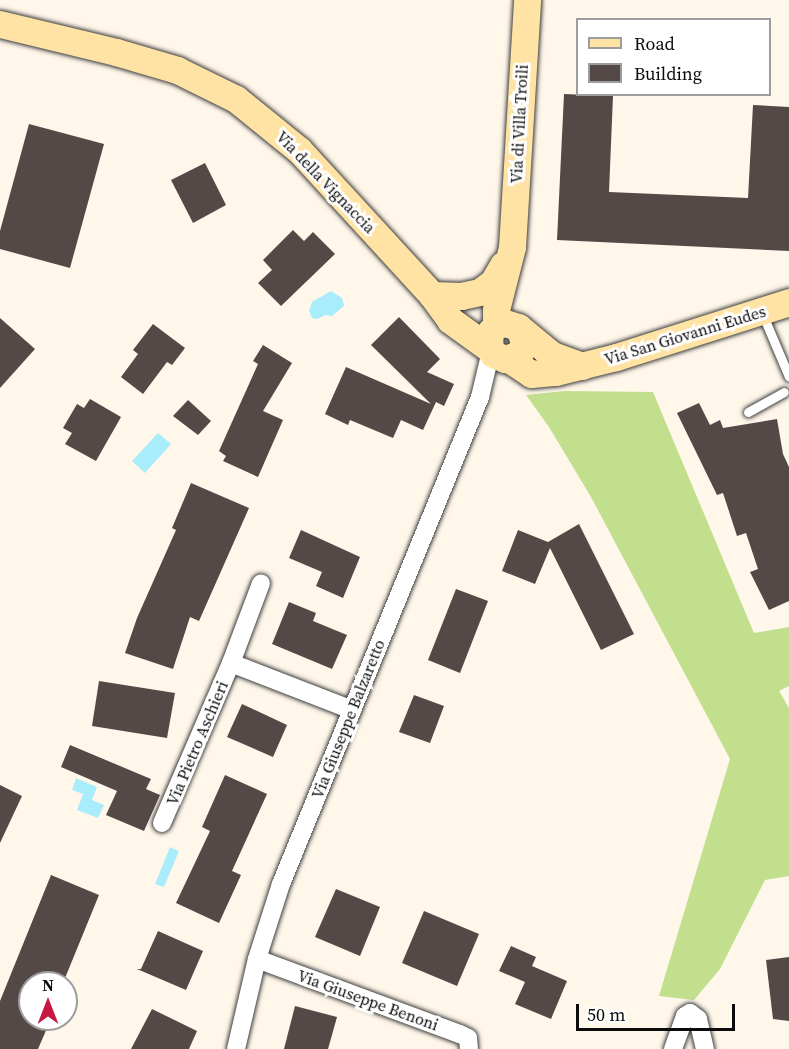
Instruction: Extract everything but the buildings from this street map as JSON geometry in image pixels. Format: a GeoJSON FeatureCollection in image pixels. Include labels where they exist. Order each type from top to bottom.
{"type":"FeatureCollection","features":[{"type":"Feature","properties":{"kind":"street","name":"Via di Villa Troili"},"geometry":{"type":"LineString","coordinates":[[503,341],[512,247],[527,0]]}},
{"type":"Feature","properties":{"kind":"street","name":"Via della Vignaccia"},"geometry":{"type":"LineString","coordinates":[[0,24],[170,68],[216,87],[236,99],[275,128],[310,161],[432,295],[503,341]]}},
{"type":"Feature","properties":{"kind":"street"},"geometry":{"type":"LineString","coordinates":[[432,295],[461,296],[487,287],[497,278],[512,247]]}},
{"type":"Feature","properties":{"kind":"street","name":"Via San Giovanni Eudes"},"geometry":{"type":"LineString","coordinates":[[503,341],[582,366],[789,302]]}},
{"type":"Feature","properties":{"kind":"street","name":"Via Giuseppe Balzaretto"},"geometry":{"type":"LineString","coordinates":[[236,1049],[258,959],[288,864],[503,341]]}},
{"type":"Feature","properties":{"kind":"street","name":"Via Pietro Aschieri"},"geometry":{"type":"LineString","coordinates":[[162,823],[231,663],[261,583]]}},
{"type":"Feature","properties":{"kind":"street","name":"Via Pietro Aschieri"},"geometry":{"type":"LineString","coordinates":[[231,663],[352,710]]}},
{"type":"Feature","properties":{"kind":"street","name":"Via Giuseppe Benoni"},"geometry":{"type":"LineString","coordinates":[[258,959],[460,1034],[468,1038],[469,1049]]}},
{"type":"Feature","properties":{"kind":"street"},"geometry":{"type":"LineString","coordinates":[[673,1049],[686,1015],[693,1013],[698,1019],[705,1049]]}},
{"type":"Feature","properties":{"kind":"lane"},"geometry":{"type":"LineString","coordinates":[[761,311],[789,377]]}},
{"type":"Feature","properties":{"kind":"lane"},"geometry":{"type":"LineString","coordinates":[[748,412],[786,391],[789,402]]}},
{"type":"Feature","properties":{"kind":"green space"},"geometry":{"type":"Polygon","coordinates":[[[565,391],[653,392],[754,633],[789,627],[789,686],[779,691],[789,708],[789,876],[765,880],[720,969],[694,1000],[659,996],[730,759],[591,497],[549,427],[526,395],[565,391]]]}},
{"type":"Feature","properties":{"kind":"water"},"geometry":{"type":"Polygon","coordinates":[[[331,291],[342,298],[344,306],[332,316],[312,318],[309,311],[312,302],[331,291]]]}},
{"type":"Feature","properties":{"kind":"water"},"geometry":{"type":"Polygon","coordinates":[[[158,433],[171,444],[145,473],[132,461],[158,433]]]}},
{"type":"Feature","properties":{"kind":"water"},"geometry":{"type":"Polygon","coordinates":[[[76,778],[97,787],[92,800],[104,805],[98,818],[77,810],[83,794],[72,790],[76,778]]]}},
{"type":"Feature","properties":{"kind":"water"},"geometry":{"type":"Polygon","coordinates":[[[170,847],[179,851],[164,887],[155,884],[170,847]]]}}]}
